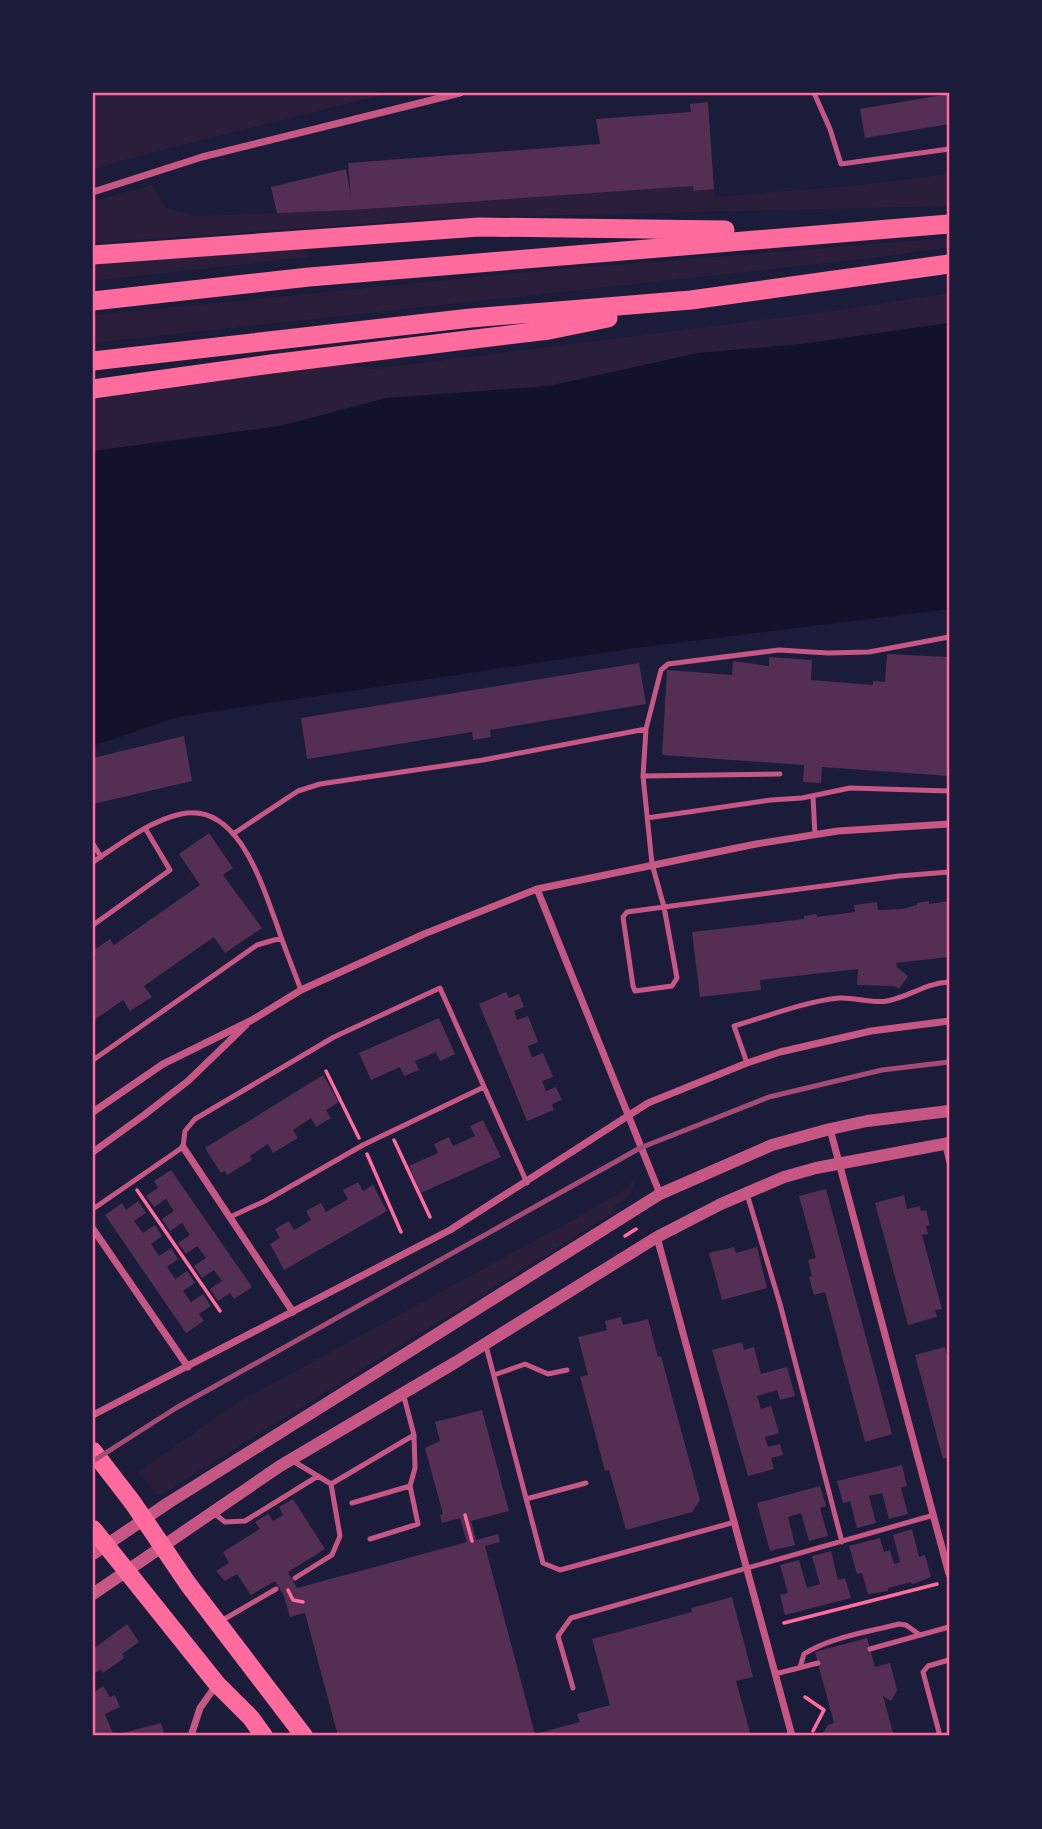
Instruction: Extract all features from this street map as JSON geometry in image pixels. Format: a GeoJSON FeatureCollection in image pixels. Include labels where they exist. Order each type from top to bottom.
{"type":"FeatureCollection","features":[{"type":"Feature","properties":{"kind":"highway"},"geometry":{"type":"LineString","coordinates":[[93,301],[309,277],[949,224]]}},
{"type":"Feature","properties":{"kind":"highway"},"geometry":{"type":"LineString","coordinates":[[93,255],[480,227],[838,232]]}},
{"type":"Feature","properties":{"kind":"highway"},"geometry":{"type":"LineString","coordinates":[[93,361],[471,318],[691,300],[949,264]]}},
{"type":"Feature","properties":{"kind":"highway"},"geometry":{"type":"LineString","coordinates":[[93,390],[284,362],[549,330],[691,300]]}},
{"type":"Feature","properties":{"kind":"main road"},"geometry":{"type":"LineString","coordinates":[[93,1451],[304,1736]]}},
{"type":"Feature","properties":{"kind":"main road"},"geometry":{"type":"LineString","coordinates":[[93,1529],[99,1550],[126,1570],[217,1684],[251,1718],[264,1736]]}},
{"type":"Feature","properties":{"kind":"street"},"geometry":{"type":"LineString","coordinates":[[93,192],[202,157],[460,93]]}},
{"type":"Feature","properties":{"kind":"street"},"geometry":{"type":"LineString","coordinates":[[93,1112],[163,1064],[252,1020],[301,990],[424,934],[537,889],[652,864],[814,835],[949,824]]}},
{"type":"Feature","properties":{"kind":"street"},"geometry":{"type":"LineString","coordinates":[[537,889],[660,1194]]}},
{"type":"Feature","properties":{"kind":"street"},"geometry":{"type":"LineString","coordinates":[[93,1152],[188,1081],[252,1020]]}},
{"type":"Feature","properties":{"kind":"street"},"geometry":{"type":"LineString","coordinates":[[93,1415],[450,1230],[648,1103],[747,1063],[807,1045],[859,1033],[949,1021]]}},
{"type":"Feature","properties":{"kind":"street"},"geometry":{"type":"LineString","coordinates":[[99,1550],[660,1194],[772,1145],[867,1121],[949,1111]]}},
{"type":"Feature","properties":{"kind":"street"},"geometry":{"type":"LineString","coordinates":[[830,1129],[934,1515],[946,1549],[949,1573]]}},
{"type":"Feature","properties":{"kind":"street"},"geometry":{"type":"LineString","coordinates":[[93,1594],[291,1460],[657,1237],[747,1191],[783,1177],[947,1143]]}},
{"type":"Feature","properties":{"kind":"street"},"geometry":{"type":"LineString","coordinates":[[183,1147],[293,1312]]}},
{"type":"Feature","properties":{"kind":"street"},"geometry":{"type":"LineString","coordinates":[[93,1229],[188,1367]]}},
{"type":"Feature","properties":{"kind":"street"},"geometry":{"type":"LineString","coordinates":[[657,1237],[792,1736]]}},
{"type":"Feature","properties":{"kind":"street"},"geometry":{"type":"LineString","coordinates":[[191,1736],[200,1708],[217,1684]]}},
{"type":"Feature","properties":{"kind":"lane"},"geometry":{"type":"LineString","coordinates":[[814,93],[830,129],[841,164],[949,149]]}},
{"type":"Feature","properties":{"kind":"lane"},"geometry":{"type":"LineString","coordinates":[[949,637],[869,652],[779,650],[668,664],[661,670],[646,729],[643,776],[652,864],[664,907],[677,978],[672,986],[635,991],[623,916],[627,912],[664,907],[899,876],[949,872]]}},
{"type":"Feature","properties":{"kind":"lane"},"geometry":{"type":"LineString","coordinates":[[233,834],[298,791],[320,785],[483,760],[646,729]]}},
{"type":"Feature","properties":{"kind":"lane"},"geometry":{"type":"LineString","coordinates":[[643,776],[780,774]]}},
{"type":"Feature","properties":{"kind":"lane"},"geometry":{"type":"LineString","coordinates":[[648,818],[813,797],[850,788],[949,792]]}},
{"type":"Feature","properties":{"kind":"lane"},"geometry":{"type":"LineString","coordinates":[[813,797],[814,835]]}},
{"type":"Feature","properties":{"kind":"lane"},"geometry":{"type":"LineString","coordinates":[[93,862],[145,828],[182,814],[195,813],[221,822],[233,834],[258,875],[301,990]]}},
{"type":"Feature","properties":{"kind":"lane"},"geometry":{"type":"LineString","coordinates":[[93,925],[170,870],[145,828]]}},
{"type":"Feature","properties":{"kind":"lane"},"geometry":{"type":"LineString","coordinates":[[93,844],[101,857]]}},
{"type":"Feature","properties":{"kind":"lane"},"geometry":{"type":"LineString","coordinates":[[93,1060],[257,945],[281,938]]}},
{"type":"Feature","properties":{"kind":"lane"},"geometry":{"type":"LineString","coordinates":[[747,1063],[734,1026],[826,1000],[850,998],[885,1002],[925,986],[949,982]]}},
{"type":"Feature","properties":{"kind":"lane"},"geometry":{"type":"LineString","coordinates":[[93,1209],[183,1147],[186,1131],[195,1118],[334,1037],[440,988],[527,1183]]}},
{"type":"Feature","properties":{"kind":"lane"},"geometry":{"type":"LineString","coordinates":[[230,1217],[265,1201],[390,1131],[484,1087]]}},
{"type":"Feature","properties":{"kind":"lane"},"geometry":{"type":"LineString","coordinates":[[947,1143],[949,1163]]}},
{"type":"Feature","properties":{"kind":"lane"},"geometry":{"type":"LineString","coordinates":[[747,1191],[780,1304],[842,1542]]}},
{"type":"Feature","properties":{"kind":"lane"},"geometry":{"type":"LineString","coordinates":[[486,1343],[543,1563],[560,1570],[735,1522]]}},
{"type":"Feature","properties":{"kind":"lane"},"geometry":{"type":"LineString","coordinates":[[494,1375],[525,1364],[548,1374],[567,1370]]}},
{"type":"Feature","properties":{"kind":"lane"},"geometry":{"type":"LineString","coordinates":[[370,1539],[418,1524],[410,1486],[415,1468],[414,1435],[403,1393]]}},
{"type":"Feature","properties":{"kind":"lane"},"geometry":{"type":"LineString","coordinates":[[331,1484],[414,1435]]}},
{"type":"Feature","properties":{"kind":"lane"},"geometry":{"type":"LineString","coordinates":[[291,1460],[331,1484],[340,1536],[332,1555],[295,1578]]}},
{"type":"Feature","properties":{"kind":"lane"},"geometry":{"type":"LineString","coordinates":[[212,1511],[225,1522],[245,1521],[318,1476]]}},
{"type":"Feature","properties":{"kind":"lane"},"geometry":{"type":"LineString","coordinates":[[527,1500],[586,1483]]}},
{"type":"Feature","properties":{"kind":"lane"},"geometry":{"type":"LineString","coordinates":[[352,1503],[410,1486]]}},
{"type":"Feature","properties":{"kind":"lane"},"geometry":{"type":"LineString","coordinates":[[573,1688],[558,1636],[571,1618],[934,1515]]}},
{"type":"Feature","properties":{"kind":"lane"},"geometry":{"type":"LineString","coordinates":[[218,1623],[276,1589]]}},
{"type":"Feature","properties":{"kind":"lane"},"geometry":{"type":"LineString","coordinates":[[800,1667],[804,1654],[813,1648],[845,1638],[899,1624],[906,1625],[920,1635]]}},
{"type":"Feature","properties":{"kind":"lane"},"geometry":{"type":"LineString","coordinates":[[870,1649],[949,1627]]}},
{"type":"Feature","properties":{"kind":"lane"},"geometry":{"type":"LineString","coordinates":[[940,1736],[923,1672],[928,1666],[949,1660]]}},
{"type":"Feature","properties":{"kind":"lane"},"geometry":{"type":"LineString","coordinates":[[775,1674],[818,1662]]}},
{"type":"Feature","properties":{"kind":"path"},"geometry":{"type":"LineString","coordinates":[[326,1071],[363,1145],[401,1233]]}},
{"type":"Feature","properties":{"kind":"path"},"geometry":{"type":"LineString","coordinates":[[390,1131],[430,1217]]}},
{"type":"Feature","properties":{"kind":"path"},"geometry":{"type":"LineString","coordinates":[[131,1182],[220,1311]]}},
{"type":"Feature","properties":{"kind":"path"},"geometry":{"type":"LineString","coordinates":[[625,1236],[636,1229]]}},
{"type":"Feature","properties":{"kind":"path"},"geometry":{"type":"LineString","coordinates":[[465,1515],[471,1542]]}},
{"type":"Feature","properties":{"kind":"path"},"geometry":{"type":"LineString","coordinates":[[784,1623],[937,1584]]}},
{"type":"Feature","properties":{"kind":"path"},"geometry":{"type":"LineString","coordinates":[[286,1588],[293,1600],[303,1602]]}},
{"type":"Feature","properties":{"kind":"path"},"geometry":{"type":"LineString","coordinates":[[805,1697],[824,1710],[813,1731]]}},
{"type":"Feature","properties":{"kind":"shaded area"},"geometry":{"type":"Polygon","coordinates":[[[93,93],[390,93],[93,170],[93,93]]]}},
{"type":"Feature","properties":{"kind":"shaded area"},"geometry":{"type":"Polygon","coordinates":[[[949,174],[949,206],[445,218],[93,243],[93,201],[152,185],[166,208],[196,216],[352,210],[693,186],[694,191],[714,189],[714,197],[861,185],[949,174]]]}},
{"type":"Feature","properties":{"kind":"shaded area"},"geometry":{"type":"Polygon","coordinates":[[[949,238],[949,247],[873,258],[93,343],[93,315],[528,272],[949,238]]]}},
{"type":"Feature","properties":{"kind":"shaded area"},"geometry":{"type":"Polygon","coordinates":[[[308,250],[309,257],[93,281],[93,261],[198,252],[308,250]]]}},
{"type":"Feature","properties":{"kind":"shaded area"},"geometry":{"type":"Polygon","coordinates":[[[949,293],[949,323],[802,344],[698,353],[549,386],[387,398],[280,426],[93,451],[93,400],[342,363],[373,369],[840,310],[949,293]]]}},
{"type":"Feature","properties":{"kind":"shaded area"},"geometry":{"type":"Polygon","coordinates":[[[949,323],[949,609],[635,648],[178,717],[93,746],[93,451],[280,426],[387,398],[549,386],[698,353],[802,344],[949,323]]]}},
{"type":"Feature","properties":{"kind":"shaded area"},"geometry":{"type":"Polygon","coordinates":[[[634,1180],[631,1193],[615,1206],[616,1211],[164,1493],[157,1495],[138,1472],[235,1404],[571,1221],[623,1191],[634,1180]]]}},
{"type":"Feature","properties":{"kind":"building"},"geometry":{"type":"Polygon","coordinates":[[[949,94],[949,124],[865,138],[860,109],[949,94]]]}},
{"type":"Feature","properties":{"kind":"building"},"geometry":{"type":"Polygon","coordinates":[[[708,102],[714,189],[694,191],[693,186],[277,213],[271,187],[346,169],[351,197],[348,163],[600,144],[596,119],[691,112],[690,104],[708,102]]]}},
{"type":"Feature","properties":{"kind":"building"},"geometry":{"type":"Polygon","coordinates":[[[887,654],[949,657],[949,776],[822,767],[821,783],[803,782],[804,765],[662,755],[667,670],[732,675],[733,661],[769,666],[769,657],[812,660],[811,680],[873,685],[873,681],[885,682],[887,654]]]}},
{"type":"Feature","properties":{"kind":"building"},"geometry":{"type":"Polygon","coordinates":[[[639,663],[646,704],[490,730],[491,737],[473,740],[472,732],[307,759],[301,718],[639,663]]]}},
{"type":"Feature","properties":{"kind":"building"},"geometry":{"type":"Polygon","coordinates":[[[184,736],[192,781],[93,804],[93,758],[184,736]]]}},
{"type":"Feature","properties":{"kind":"building"},"geometry":{"type":"Polygon","coordinates":[[[209,833],[233,868],[223,875],[262,928],[225,953],[214,937],[144,986],[152,997],[130,1011],[123,1000],[93,1021],[93,960],[96,958],[93,951],[110,939],[114,945],[200,885],[179,854],[209,833]]]}},
{"type":"Feature","properties":{"kind":"building"},"geometry":{"type":"Polygon","coordinates":[[[929,901],[929,904],[949,901],[949,957],[896,963],[908,976],[899,989],[895,986],[857,985],[858,969],[760,980],[761,990],[700,997],[692,932],[804,919],[804,916],[816,914],[817,917],[855,912],[854,905],[877,902],[878,910],[902,909],[929,901]]]}},
{"type":"Feature","properties":{"kind":"building"},"geometry":{"type":"Polygon","coordinates":[[[506,992],[509,998],[519,994],[524,1007],[514,1011],[517,1020],[528,1016],[538,1042],[528,1046],[532,1057],[543,1053],[553,1077],[542,1081],[546,1091],[556,1087],[562,1100],[552,1104],[554,1110],[527,1121],[479,1004],[506,992]]]}},
{"type":"Feature","properties":{"kind":"building"},"geometry":{"type":"Polygon","coordinates":[[[439,1018],[455,1054],[440,1061],[436,1052],[415,1061],[419,1070],[404,1076],[400,1067],[371,1080],[359,1053],[439,1018]]]}},
{"type":"Feature","properties":{"kind":"building"},"geometry":{"type":"Polygon","coordinates":[[[323,1075],[339,1102],[326,1110],[331,1118],[316,1127],[311,1118],[293,1130],[298,1138],[273,1153],[268,1144],[250,1156],[252,1160],[227,1175],[225,1171],[221,1173],[205,1148],[323,1075]]]}},
{"type":"Feature","properties":{"kind":"building"},"geometry":{"type":"Polygon","coordinates":[[[483,1120],[501,1157],[421,1193],[409,1166],[438,1153],[434,1144],[449,1137],[453,1146],[475,1136],[470,1126],[483,1120]]]}},
{"type":"Feature","properties":{"kind":"building"},"geometry":{"type":"Polygon","coordinates":[[[171,1170],[252,1287],[234,1299],[230,1293],[218,1301],[210,1289],[222,1281],[214,1270],[202,1278],[194,1266],[206,1258],[197,1246],[186,1254],[178,1243],[190,1235],[182,1223],[170,1231],[162,1219],[174,1211],[166,1199],[154,1207],[146,1196],[158,1188],[154,1181],[171,1170]]]}},
{"type":"Feature","properties":{"kind":"building"},"geometry":{"type":"Polygon","coordinates":[[[358,1182],[363,1191],[373,1185],[387,1211],[284,1270],[270,1244],[280,1238],[275,1229],[289,1221],[294,1230],[311,1220],[306,1211],[321,1203],[326,1212],[348,1199],[343,1190],[358,1182]]]}},
{"type":"Feature","properties":{"kind":"building"},"geometry":{"type":"Polygon","coordinates":[[[826,1189],[892,1434],[865,1442],[825,1292],[814,1295],[809,1277],[812,1276],[808,1260],[816,1258],[799,1196],[826,1189]]]}},
{"type":"Feature","properties":{"kind":"building"},"geometry":{"type":"Polygon","coordinates":[[[904,1195],[907,1209],[920,1206],[921,1211],[926,1210],[930,1225],[926,1226],[928,1234],[922,1235],[942,1309],[935,1310],[937,1317],[908,1325],[875,1203],[904,1195]]]}},
{"type":"Feature","properties":{"kind":"building"},"geometry":{"type":"Polygon","coordinates":[[[138,1201],[146,1213],[134,1221],[143,1233],[155,1225],[162,1236],[151,1244],[159,1256],[171,1248],[178,1259],[167,1267],[175,1279],[187,1271],[195,1283],[183,1291],[191,1302],[203,1294],[211,1306],[199,1314],[204,1321],[186,1333],[105,1215],[122,1203],[126,1210],[138,1201]]]}},
{"type":"Feature","properties":{"kind":"building"},"geometry":{"type":"Polygon","coordinates":[[[734,1247],[736,1253],[757,1247],[767,1288],[722,1300],[709,1253],[734,1247]]]}},
{"type":"Feature","properties":{"kind":"building"},"geometry":{"type":"Polygon","coordinates":[[[621,1317],[623,1325],[648,1319],[658,1357],[661,1356],[700,1500],[692,1512],[626,1530],[609,1470],[605,1471],[580,1377],[588,1375],[578,1337],[607,1330],[605,1321],[621,1317]]]}},
{"type":"Feature","properties":{"kind":"building"},"geometry":{"type":"Polygon","coordinates":[[[742,1342],[744,1350],[754,1347],[761,1374],[787,1367],[795,1396],[780,1400],[777,1390],[757,1396],[761,1409],[771,1406],[779,1433],[765,1437],[768,1447],[780,1444],[783,1455],[771,1458],[774,1469],[748,1476],[712,1350],[742,1342]]]}},
{"type":"Feature","properties":{"kind":"building"},"geometry":{"type":"Polygon","coordinates":[[[945,1347],[947,1356],[949,1355],[949,1457],[943,1459],[915,1355],[945,1347]]]}},
{"type":"Feature","properties":{"kind":"building"},"geometry":{"type":"Polygon","coordinates":[[[482,1410],[509,1511],[471,1521],[476,1540],[498,1534],[500,1542],[485,1546],[535,1734],[580,1722],[577,1714],[610,1705],[592,1639],[692,1612],[691,1608],[732,1597],[753,1677],[736,1681],[751,1736],[338,1736],[305,1613],[290,1617],[284,1596],[275,1581],[251,1595],[237,1574],[225,1581],[216,1571],[229,1563],[223,1552],[260,1529],[255,1522],[268,1514],[273,1521],[283,1515],[279,1507],[293,1499],[325,1549],[288,1572],[297,1588],[467,1542],[460,1518],[442,1523],[440,1515],[443,1514],[425,1448],[440,1441],[435,1422],[482,1410]]]}},
{"type":"Feature","properties":{"kind":"building"},"geometry":{"type":"Polygon","coordinates":[[[902,1465],[907,1486],[901,1488],[908,1514],[889,1519],[882,1493],[869,1496],[876,1523],[857,1528],[850,1501],[843,1503],[837,1481],[902,1465]]]}},
{"type":"Feature","properties":{"kind":"building"},"geometry":{"type":"Polygon","coordinates":[[[820,1486],[826,1506],[820,1508],[828,1536],[809,1541],[801,1513],[788,1517],[795,1545],[770,1551],[757,1503],[820,1486]]]}},
{"type":"Feature","properties":{"kind":"building"},"geometry":{"type":"Polygon","coordinates":[[[912,1529],[919,1557],[925,1555],[931,1577],[888,1588],[888,1591],[868,1594],[862,1573],[857,1574],[849,1546],[880,1538],[884,1552],[890,1550],[894,1564],[900,1562],[893,1535],[912,1529]]]}},
{"type":"Feature","properties":{"kind":"building"},"geometry":{"type":"Polygon","coordinates":[[[831,1551],[838,1580],[845,1578],[851,1598],[785,1615],[780,1595],[788,1593],[780,1565],[799,1560],[807,1588],[820,1584],[812,1556],[831,1551]]]}},
{"type":"Feature","properties":{"kind":"building"},"geometry":{"type":"Polygon","coordinates":[[[127,1624],[139,1642],[122,1654],[124,1658],[103,1673],[101,1669],[94,1674],[93,1649],[127,1624]]]}},
{"type":"Feature","properties":{"kind":"building"},"geometry":{"type":"Polygon","coordinates":[[[867,1638],[875,1667],[890,1663],[897,1690],[891,1701],[883,1696],[894,1736],[821,1736],[828,1725],[834,1723],[815,1652],[867,1638]]]}},
{"type":"Feature","properties":{"kind":"building"},"geometry":{"type":"Polygon","coordinates":[[[103,1686],[110,1697],[115,1695],[120,1707],[105,1714],[114,1736],[93,1736],[93,1693],[103,1686]]]}},
{"type":"Feature","properties":{"kind":"building"},"geometry":{"type":"Polygon","coordinates":[[[161,1723],[165,1736],[115,1736],[115,1735],[161,1723]]]}},
{"type":"Feature","properties":{"kind":"railway"},"geometry":{"type":"LineString","coordinates":[[93,1461],[176,1408],[640,1148],[769,1097],[882,1070],[949,1062]]}}]}
